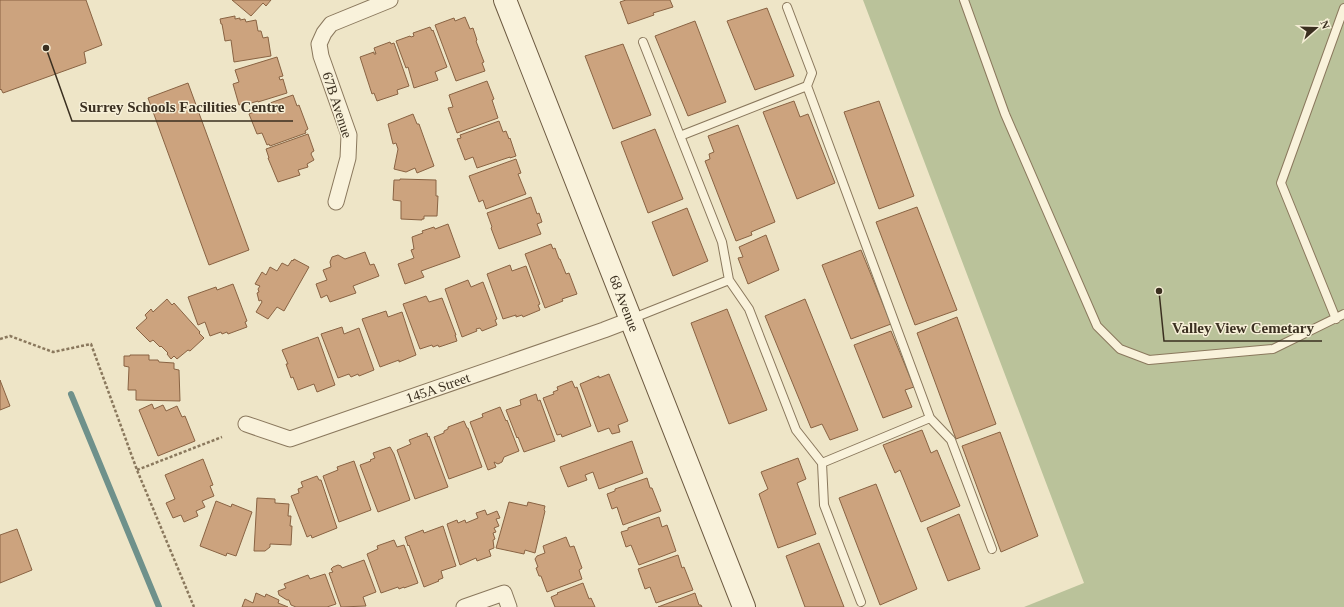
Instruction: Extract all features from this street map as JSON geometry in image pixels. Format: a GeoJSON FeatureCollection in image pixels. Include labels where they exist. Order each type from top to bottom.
{"type":"FeatureCollection","features":[{"type":"Feature","properties":{"kind":"street","name":"67B Avenue"},"geometry":{"type":"LineString","coordinates":[[336,202],[348,158],[349,135],[320,56],[319,44],[324,33],[332,24],[390,0]]}},
{"type":"Feature","properties":{"kind":"street","name":"68 Avenue"},"geometry":{"type":"LineString","coordinates":[[505,0],[744,607]]}},
{"type":"Feature","properties":{"kind":"street","name":"145A Street"},"geometry":{"type":"LineString","coordinates":[[246,424],[290,440],[630,320]]}},
{"type":"Feature","properties":{"kind":"street"},"geometry":{"type":"LineString","coordinates":[[464,607],[504,593],[509,607]]}},
{"type":"Feature","properties":{"kind":"lane"},"geometry":{"type":"LineString","coordinates":[[964,0],[1005,114],[1097,326],[1120,349],[1149,360],[1273,348],[1344,314]]}},
{"type":"Feature","properties":{"kind":"lane"},"geometry":{"type":"LineString","coordinates":[[787,7],[812,73],[807,86],[930,418],[951,440],[992,550]]}},
{"type":"Feature","properties":{"kind":"lane"},"geometry":{"type":"LineString","coordinates":[[1336,319],[1281,183],[1344,8]]}},
{"type":"Feature","properties":{"kind":"lane"},"geometry":{"type":"LineString","coordinates":[[644,42],[722,242],[729,280],[749,309],[796,430],[822,463],[824,505],[861,602]]}},
{"type":"Feature","properties":{"kind":"lane"},"geometry":{"type":"LineString","coordinates":[[680,136],[807,86]]}},
{"type":"Feature","properties":{"kind":"lane"},"geometry":{"type":"LineString","coordinates":[[630,320],[729,280]]}},
{"type":"Feature","properties":{"kind":"lane"},"geometry":{"type":"LineString","coordinates":[[822,463],[930,418]]}},
{"type":"Feature","properties":{"kind":"path"},"geometry":{"type":"LineString","coordinates":[[0,339],[10,336],[53,352],[90,344],[137,470],[194,607]]}},
{"type":"Feature","properties":{"kind":"path"},"geometry":{"type":"LineString","coordinates":[[137,470],[222,437]]}},
{"type":"Feature","properties":{"kind":"green space"},"geometry":{"type":"Polygon","coordinates":[[[863,0],[1344,0],[1344,607],[1024,607],[1084,583],[863,0]]]}},
{"type":"Feature","properties":{"kind":"building"},"geometry":{"type":"Polygon","coordinates":[[[0,0],[86,0],[102,45],[84,52],[86,63],[3,93],[1,89],[0,90],[0,0]]]}},
{"type":"Feature","properties":{"kind":"building"},"geometry":{"type":"Polygon","coordinates":[[[232,0],[271,0],[266,6],[263,3],[251,16],[232,0]]]}},
{"type":"Feature","properties":{"kind":"building"},"geometry":{"type":"Polygon","coordinates":[[[626,0],[670,0],[673,7],[653,13],[654,15],[628,24],[620,2],[626,0]]]}},
{"type":"Feature","properties":{"kind":"building"},"geometry":{"type":"Polygon","coordinates":[[[767,8],[794,76],[755,90],[727,21],[767,8]]]}},
{"type":"Feature","properties":{"kind":"building"},"geometry":{"type":"Polygon","coordinates":[[[235,16],[235,19],[245,19],[246,22],[256,20],[258,31],[261,31],[263,38],[268,37],[271,56],[234,62],[231,40],[225,41],[220,19],[235,16]]]}},
{"type":"Feature","properties":{"kind":"building"},"geometry":{"type":"Polygon","coordinates":[[[465,17],[470,29],[473,28],[484,62],[482,63],[485,71],[456,81],[435,25],[454,18],[455,21],[465,17]]]}},
{"type":"Feature","properties":{"kind":"building"},"geometry":{"type":"Polygon","coordinates":[[[695,21],[726,102],[688,116],[655,36],[695,21]]]}},
{"type":"Feature","properties":{"kind":"building"},"geometry":{"type":"Polygon","coordinates":[[[430,27],[432,31],[433,30],[447,67],[435,72],[438,80],[414,88],[408,67],[406,68],[396,41],[414,36],[413,33],[430,27]]]}},
{"type":"Feature","properties":{"kind":"building"},"geometry":{"type":"Polygon","coordinates":[[[390,42],[391,44],[394,43],[409,86],[397,90],[398,94],[377,101],[374,93],[372,94],[360,57],[374,52],[374,54],[376,54],[374,48],[390,42]]]}},
{"type":"Feature","properties":{"kind":"building"},"geometry":{"type":"Polygon","coordinates":[[[623,44],[651,115],[613,129],[585,56],[623,44]]]}},
{"type":"Feature","properties":{"kind":"building"},"geometry":{"type":"Polygon","coordinates":[[[277,57],[283,76],[279,77],[280,80],[283,79],[287,93],[258,102],[248,104],[247,102],[239,105],[233,84],[239,82],[235,70],[277,57]]]}},
{"type":"Feature","properties":{"kind":"building"},"geometry":{"type":"Polygon","coordinates":[[[487,81],[494,99],[492,100],[498,118],[457,133],[448,108],[453,107],[449,95],[487,81]]]}},
{"type":"Feature","properties":{"kind":"building"},"geometry":{"type":"Polygon","coordinates":[[[188,83],[249,250],[209,265],[148,98],[188,83]]]}},
{"type":"Feature","properties":{"kind":"building"},"geometry":{"type":"Polygon","coordinates":[[[293,95],[297,106],[299,105],[308,129],[305,131],[306,133],[270,146],[269,144],[267,145],[262,133],[257,134],[249,114],[268,106],[267,104],[293,95]]]}},
{"type":"Feature","properties":{"kind":"building"},"geometry":{"type":"Polygon","coordinates":[[[794,101],[800,117],[808,114],[835,183],[797,199],[763,112],[794,101]]]}},
{"type":"Feature","properties":{"kind":"building"},"geometry":{"type":"Polygon","coordinates":[[[879,101],[914,196],[879,209],[844,112],[879,101]]]}},
{"type":"Feature","properties":{"kind":"building"},"geometry":{"type":"Polygon","coordinates":[[[413,114],[417,124],[419,124],[434,166],[417,173],[415,168],[406,172],[394,169],[398,149],[396,143],[393,144],[388,124],[413,114]]]}},
{"type":"Feature","properties":{"kind":"building"},"geometry":{"type":"Polygon","coordinates":[[[499,121],[503,132],[506,131],[509,139],[510,138],[516,156],[477,168],[473,157],[465,160],[457,139],[461,138],[460,135],[499,121]]]}},
{"type":"Feature","properties":{"kind":"building"},"geometry":{"type":"Polygon","coordinates":[[[738,125],[775,222],[751,232],[752,235],[736,241],[705,161],[710,159],[709,154],[714,152],[708,136],[738,125]]]}},
{"type":"Feature","properties":{"kind":"building"},"geometry":{"type":"Polygon","coordinates":[[[655,129],[683,199],[648,213],[621,142],[655,129]]]}},
{"type":"Feature","properties":{"kind":"building"},"geometry":{"type":"Polygon","coordinates":[[[308,134],[314,151],[311,154],[314,160],[307,164],[308,167],[298,170],[300,175],[278,182],[266,149],[308,134]]]}},
{"type":"Feature","properties":{"kind":"building"},"geometry":{"type":"Polygon","coordinates":[[[516,159],[521,173],[518,174],[526,194],[486,209],[483,200],[479,202],[469,176],[516,159]]]}},
{"type":"Feature","properties":{"kind":"building"},"geometry":{"type":"Polygon","coordinates":[[[394,180],[436,180],[436,196],[438,196],[437,216],[424,216],[424,219],[422,220],[401,219],[401,201],[393,200],[394,180]]]}},
{"type":"Feature","properties":{"kind":"building"},"geometry":{"type":"Polygon","coordinates":[[[531,197],[537,214],[539,213],[542,222],[537,224],[541,234],[499,249],[487,213],[531,197]]]}},
{"type":"Feature","properties":{"kind":"building"},"geometry":{"type":"Polygon","coordinates":[[[917,207],[957,310],[915,325],[876,222],[917,207]]]}},
{"type":"Feature","properties":{"kind":"building"},"geometry":{"type":"Polygon","coordinates":[[[687,208],[708,261],[673,276],[652,222],[687,208]]]}},
{"type":"Feature","properties":{"kind":"building"},"geometry":{"type":"Polygon","coordinates":[[[448,224],[460,257],[421,271],[424,277],[405,284],[398,264],[414,258],[411,250],[414,249],[412,237],[423,233],[422,231],[434,227],[435,229],[448,224]]]}},
{"type":"Feature","properties":{"kind":"building"},"geometry":{"type":"Polygon","coordinates":[[[766,235],[779,270],[748,284],[738,258],[743,257],[739,247],[766,235]]]}},
{"type":"Feature","properties":{"kind":"building"},"geometry":{"type":"Polygon","coordinates":[[[551,244],[553,249],[555,248],[566,274],[569,273],[577,294],[562,299],[563,301],[545,308],[525,254],[551,244]]]}},
{"type":"Feature","properties":{"kind":"building"},"geometry":{"type":"Polygon","coordinates":[[[861,250],[891,324],[851,339],[822,265],[861,250]]]}},
{"type":"Feature","properties":{"kind":"building"},"geometry":{"type":"Polygon","coordinates":[[[365,252],[370,265],[374,264],[379,276],[353,286],[356,293],[330,302],[327,295],[321,298],[316,284],[327,280],[323,270],[331,267],[330,262],[332,257],[338,255],[345,259],[365,252]]]}},
{"type":"Feature","properties":{"kind":"building"},"geometry":{"type":"Polygon","coordinates":[[[294,259],[309,267],[284,311],[277,307],[268,319],[256,312],[262,302],[261,300],[259,301],[257,293],[259,292],[258,289],[260,286],[255,284],[262,272],[266,275],[270,267],[277,271],[282,263],[288,266],[294,259]]]}},
{"type":"Feature","properties":{"kind":"building"},"geometry":{"type":"Polygon","coordinates":[[[510,265],[512,271],[526,266],[540,304],[538,305],[540,310],[523,317],[522,315],[516,317],[516,315],[503,319],[487,274],[510,265]]]}},
{"type":"Feature","properties":{"kind":"building"},"geometry":{"type":"Polygon","coordinates":[[[468,280],[471,287],[483,282],[497,319],[495,320],[497,325],[482,331],[480,328],[476,329],[477,331],[462,337],[445,289],[468,280]]]}},
{"type":"Feature","properties":{"kind":"building"},"geometry":{"type":"Polygon","coordinates":[[[233,284],[247,321],[245,322],[247,327],[228,334],[227,332],[222,334],[221,332],[210,336],[205,322],[198,325],[188,297],[216,287],[217,290],[233,284]]]}},
{"type":"Feature","properties":{"kind":"building"},"geometry":{"type":"Polygon","coordinates":[[[426,296],[429,302],[442,298],[457,341],[439,347],[438,345],[433,347],[432,345],[420,349],[403,304],[426,296]]]}},
{"type":"Feature","properties":{"kind":"building"},"geometry":{"type":"Polygon","coordinates":[[[167,299],[172,305],[174,303],[204,338],[190,351],[188,350],[177,359],[174,356],[171,359],[167,354],[168,353],[161,346],[160,347],[153,340],[150,342],[136,328],[147,318],[145,315],[151,309],[153,312],[167,299]]]}},
{"type":"Feature","properties":{"kind":"building"},"geometry":{"type":"Polygon","coordinates":[[[805,299],[858,430],[830,440],[822,424],[811,428],[765,316],[805,299]]]}},
{"type":"Feature","properties":{"kind":"building"},"geometry":{"type":"Polygon","coordinates":[[[727,309],[767,410],[729,424],[691,323],[727,309]]]}},
{"type":"Feature","properties":{"kind":"building"},"geometry":{"type":"Polygon","coordinates":[[[386,311],[388,317],[402,312],[416,355],[399,362],[399,360],[380,367],[362,319],[386,311]]]}},
{"type":"Feature","properties":{"kind":"building"},"geometry":{"type":"Polygon","coordinates":[[[957,317],[996,424],[956,439],[917,333],[957,317]]]}},
{"type":"Feature","properties":{"kind":"building"},"geometry":{"type":"Polygon","coordinates":[[[342,327],[344,334],[359,328],[374,370],[359,376],[358,374],[351,377],[349,374],[338,378],[321,334],[342,327]]]}},
{"type":"Feature","properties":{"kind":"building"},"geometry":{"type":"Polygon","coordinates":[[[891,331],[914,387],[905,390],[912,407],[883,418],[854,345],[891,331]]]}},
{"type":"Feature","properties":{"kind":"building"},"geometry":{"type":"Polygon","coordinates":[[[318,337],[335,385],[317,392],[314,384],[298,390],[293,377],[291,378],[286,364],[288,364],[282,350],[318,337]]]}},
{"type":"Feature","properties":{"kind":"building"},"geometry":{"type":"Polygon","coordinates":[[[149,355],[149,360],[174,363],[174,369],[179,370],[180,401],[136,400],[136,390],[128,390],[129,367],[124,366],[124,356],[149,355]]]}},
{"type":"Feature","properties":{"kind":"building"},"geometry":{"type":"Polygon","coordinates":[[[609,374],[628,421],[618,425],[620,432],[612,434],[609,428],[598,432],[580,384],[599,376],[599,378],[609,374]]]}},
{"type":"Feature","properties":{"kind":"building"},"geometry":{"type":"Polygon","coordinates":[[[0,380],[10,406],[0,410],[0,380]]]}},
{"type":"Feature","properties":{"kind":"building"},"geometry":{"type":"Polygon","coordinates":[[[572,381],[575,388],[577,387],[591,426],[562,437],[561,434],[557,435],[543,398],[554,394],[553,392],[558,390],[557,387],[572,381]]]}},
{"type":"Feature","properties":{"kind":"building"},"geometry":{"type":"Polygon","coordinates":[[[536,394],[538,401],[540,400],[555,441],[524,452],[506,410],[521,405],[520,400],[536,394]]]}},
{"type":"Feature","properties":{"kind":"building"},"geometry":{"type":"Polygon","coordinates":[[[152,404],[154,409],[163,405],[166,411],[177,406],[182,417],[185,416],[195,441],[158,456],[139,410],[152,404]]]}},
{"type":"Feature","properties":{"kind":"building"},"geometry":{"type":"Polygon","coordinates":[[[500,407],[506,421],[507,420],[519,451],[504,457],[502,462],[498,464],[494,462],[496,467],[488,470],[470,422],[483,417],[482,414],[500,407]]]}},
{"type":"Feature","properties":{"kind":"building"},"geometry":{"type":"Polygon","coordinates":[[[464,421],[482,467],[449,479],[434,437],[444,433],[448,427],[464,421]]]}},
{"type":"Feature","properties":{"kind":"building"},"geometry":{"type":"Polygon","coordinates":[[[922,430],[931,453],[937,450],[960,506],[921,522],[900,470],[895,473],[883,445],[922,430]]]}},
{"type":"Feature","properties":{"kind":"building"},"geometry":{"type":"Polygon","coordinates":[[[1000,432],[1038,536],[1001,552],[962,446],[1000,432]]]}},
{"type":"Feature","properties":{"kind":"building"},"geometry":{"type":"Polygon","coordinates":[[[427,433],[448,487],[415,499],[397,450],[411,444],[409,440],[427,433]]]}},
{"type":"Feature","properties":{"kind":"building"},"geometry":{"type":"Polygon","coordinates":[[[632,441],[643,473],[599,489],[593,472],[585,475],[587,480],[568,487],[560,467],[632,441]]]}},
{"type":"Feature","properties":{"kind":"building"},"geometry":{"type":"Polygon","coordinates":[[[390,447],[394,454],[410,500],[378,512],[360,465],[375,458],[373,453],[390,447]]]}},
{"type":"Feature","properties":{"kind":"building"},"geometry":{"type":"Polygon","coordinates":[[[798,458],[806,479],[797,483],[816,534],[778,548],[759,494],[768,489],[761,472],[798,458]]]}},
{"type":"Feature","properties":{"kind":"building"},"geometry":{"type":"Polygon","coordinates":[[[203,459],[213,485],[210,486],[214,496],[202,501],[205,507],[196,511],[198,516],[184,522],[181,515],[173,518],[166,503],[175,499],[165,475],[203,459]]]}},
{"type":"Feature","properties":{"kind":"building"},"geometry":{"type":"Polygon","coordinates":[[[354,461],[371,510],[339,522],[323,476],[338,470],[337,467],[354,461]]]}},
{"type":"Feature","properties":{"kind":"building"},"geometry":{"type":"Polygon","coordinates":[[[317,476],[319,480],[321,480],[337,528],[312,538],[311,535],[307,537],[291,496],[299,493],[298,489],[303,487],[301,482],[317,476]]]}},
{"type":"Feature","properties":{"kind":"building"},"geometry":{"type":"Polygon","coordinates":[[[647,478],[661,511],[623,525],[617,507],[612,509],[607,494],[615,491],[615,489],[647,478]]]}},
{"type":"Feature","properties":{"kind":"building"},"geometry":{"type":"Polygon","coordinates":[[[876,484],[917,589],[880,605],[839,498],[876,484]]]}},
{"type":"Feature","properties":{"kind":"building"},"geometry":{"type":"Polygon","coordinates":[[[257,498],[275,499],[275,503],[289,504],[288,516],[291,516],[290,526],[292,526],[291,545],[270,544],[270,547],[265,551],[254,551],[257,498]]]}},
{"type":"Feature","properties":{"kind":"building"},"geometry":{"type":"Polygon","coordinates":[[[216,501],[231,507],[232,504],[252,512],[236,556],[227,553],[226,556],[200,546],[216,501]]]}},
{"type":"Feature","properties":{"kind":"building"},"geometry":{"type":"Polygon","coordinates":[[[509,502],[527,506],[528,502],[545,506],[535,553],[525,550],[524,554],[496,548],[509,502]]]}},
{"type":"Feature","properties":{"kind":"building"},"geometry":{"type":"Polygon","coordinates":[[[485,510],[487,515],[497,511],[500,518],[496,519],[499,526],[494,528],[496,532],[493,533],[495,539],[493,540],[494,548],[489,550],[491,556],[477,561],[476,558],[460,565],[447,524],[457,520],[458,523],[465,520],[466,523],[478,518],[476,513],[485,510]]]}},
{"type":"Feature","properties":{"kind":"building"},"geometry":{"type":"Polygon","coordinates":[[[959,514],[980,569],[948,581],[927,528],[959,514]]]}},
{"type":"Feature","properties":{"kind":"building"},"geometry":{"type":"Polygon","coordinates":[[[659,517],[662,527],[667,525],[676,551],[639,565],[631,545],[626,547],[621,532],[659,517]]]}},
{"type":"Feature","properties":{"kind":"building"},"geometry":{"type":"Polygon","coordinates":[[[443,526],[456,566],[441,571],[443,578],[424,587],[405,537],[423,530],[424,533],[443,526]]]}},
{"type":"Feature","properties":{"kind":"building"},"geometry":{"type":"Polygon","coordinates":[[[17,529],[32,570],[0,583],[0,535],[17,529]]]}},
{"type":"Feature","properties":{"kind":"building"},"geometry":{"type":"Polygon","coordinates":[[[566,537],[570,547],[574,546],[582,568],[579,570],[582,579],[547,592],[541,576],[539,576],[536,568],[538,567],[535,559],[537,556],[545,553],[543,546],[566,537]]]}},
{"type":"Feature","properties":{"kind":"building"},"geometry":{"type":"Polygon","coordinates":[[[394,540],[397,547],[404,545],[418,583],[399,589],[398,587],[381,593],[367,554],[378,549],[377,546],[394,540]]]}},
{"type":"Feature","properties":{"kind":"building"},"geometry":{"type":"Polygon","coordinates":[[[819,543],[844,607],[805,607],[786,556],[819,543]]]}},
{"type":"Feature","properties":{"kind":"building"},"geometry":{"type":"Polygon","coordinates":[[[678,555],[682,568],[684,567],[693,590],[656,603],[650,587],[645,589],[638,569],[678,555]]]}},
{"type":"Feature","properties":{"kind":"building"},"geometry":{"type":"Polygon","coordinates":[[[364,560],[376,592],[363,597],[366,606],[341,607],[329,573],[333,572],[331,569],[338,565],[342,568],[364,560]]]}},
{"type":"Feature","properties":{"kind":"building"},"geometry":{"type":"Polygon","coordinates":[[[325,574],[336,604],[327,607],[296,607],[291,605],[289,600],[279,595],[278,591],[286,588],[284,584],[308,575],[310,579],[325,574]]]}},
{"type":"Feature","properties":{"kind":"building"},"geometry":{"type":"Polygon","coordinates":[[[583,583],[589,599],[591,598],[595,607],[555,607],[551,597],[558,594],[557,593],[583,583]]]}},
{"type":"Feature","properties":{"kind":"building"},"geometry":{"type":"Polygon","coordinates":[[[256,593],[265,597],[266,594],[279,600],[278,603],[288,607],[242,607],[245,599],[253,603],[256,593]]]}},
{"type":"Feature","properties":{"kind":"building"},"geometry":{"type":"Polygon","coordinates":[[[695,593],[699,605],[702,607],[658,607],[695,593]]]}},
{"type":"Feature","properties":{"kind":"waterway"},"geometry":{"type":"LineString","coordinates":[[71,394],[159,607]]}},
{"type":"Feature","properties":{"kind":"place","name":"Surrey Schools Facilities Centre"},"geometry":{"type":"Point","coordinates":[46,48]}},
{"type":"Feature","properties":{"kind":"place","name":"Valley View Cemetary"},"geometry":{"type":"Point","coordinates":[1159,291]}}]}
